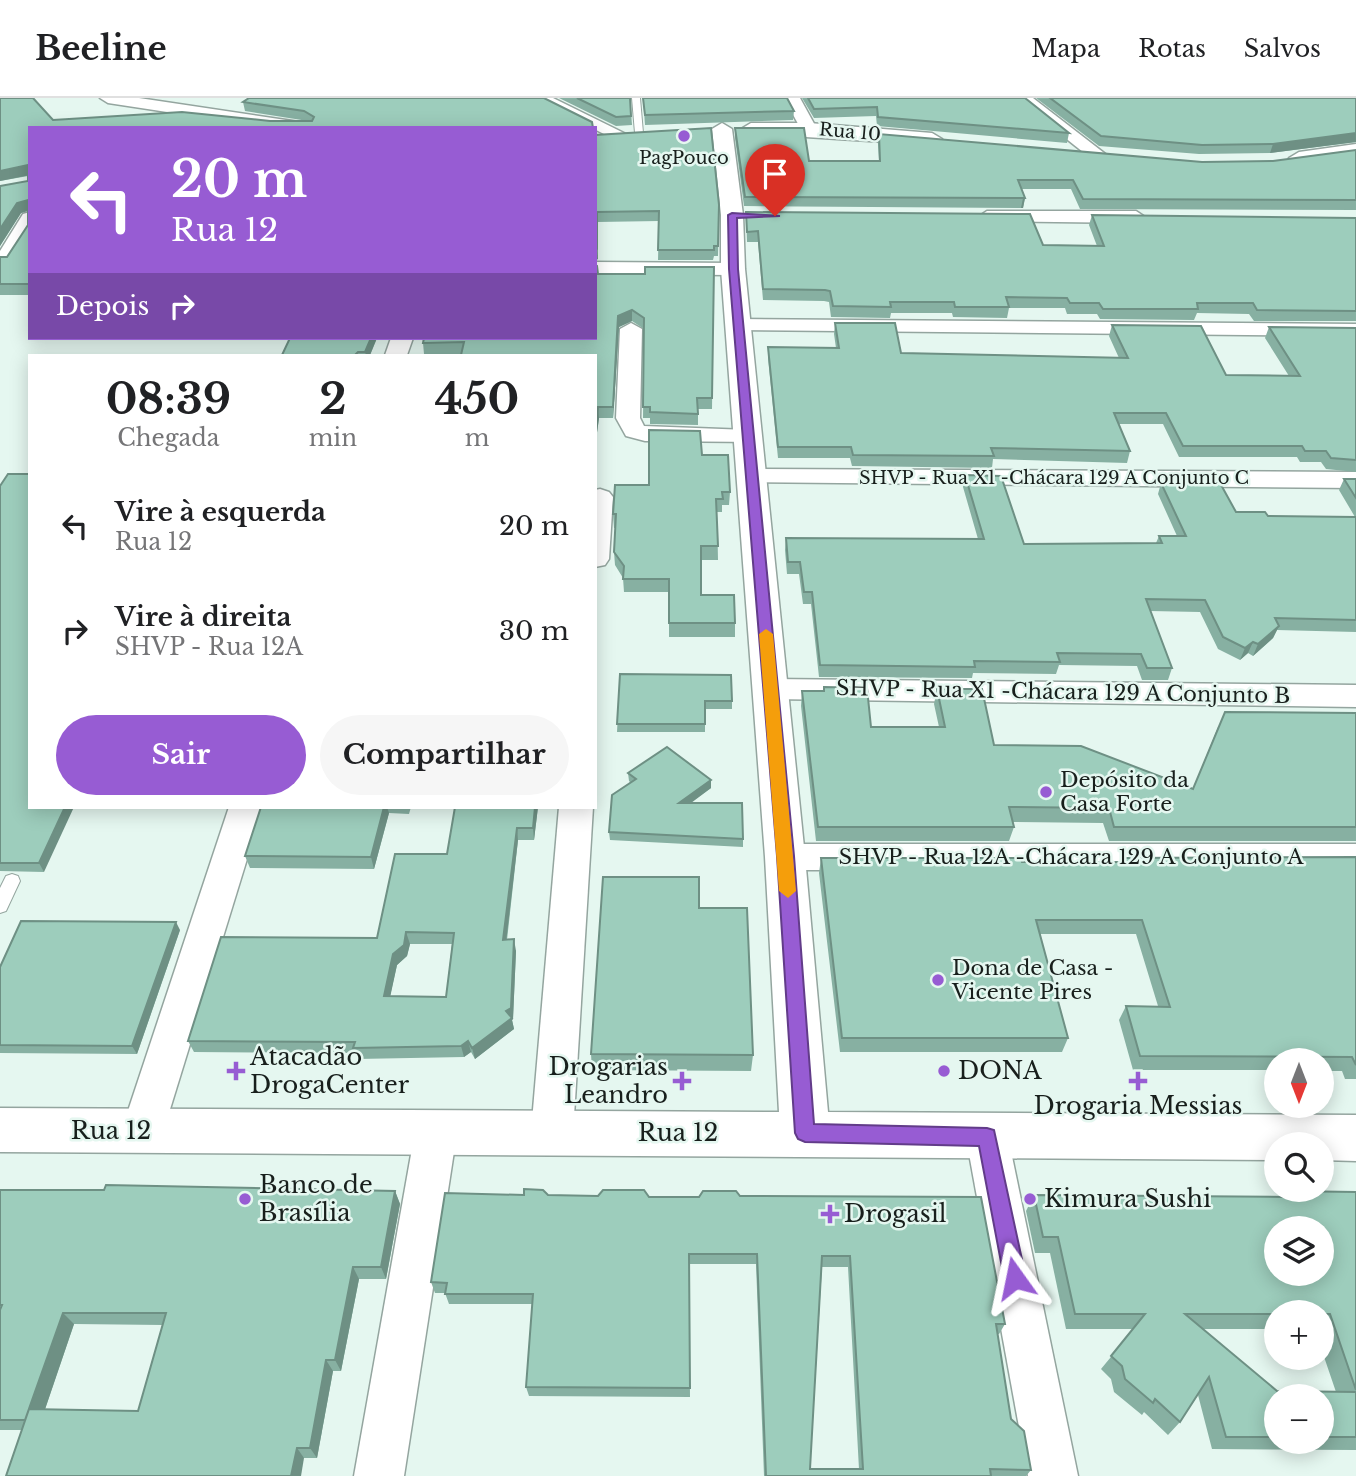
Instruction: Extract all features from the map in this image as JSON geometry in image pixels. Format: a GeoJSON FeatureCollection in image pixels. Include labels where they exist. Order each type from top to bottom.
{"type":"FeatureCollection","features":[{"type":"Feature","properties":{"kind":"street"},"geometry":{"type":"LineString","coordinates":[[108,98],[292,126]]}},
{"type":"Feature","properties":{"kind":"street"},"geometry":{"type":"LineString","coordinates":[[540,98],[637,133]]}},
{"type":"Feature","properties":{"kind":"street"},"geometry":{"type":"LineString","coordinates":[[792,98],[809,129]]}},
{"type":"Feature","properties":{"kind":"street"},"geometry":{"type":"LineString","coordinates":[[1024,99],[1046,98]]}},
{"type":"Feature","properties":{"kind":"street"},"geometry":{"type":"LineString","coordinates":[[1024,99],[1099,156]]}},
{"type":"Feature","properties":{"kind":"street"},"geometry":{"type":"LineString","coordinates":[[224,116],[243,104]]}},
{"type":"Feature","properties":{"kind":"street","name":"Rua 10"},"geometry":{"type":"LineString","coordinates":[[733,269],[740,215],[715,129],[809,129],[954,142]]}},
{"type":"Feature","properties":{"kind":"street"},"geometry":{"type":"LineString","coordinates":[[597,136],[637,133]]}},
{"type":"Feature","properties":{"kind":"street"},"geometry":{"type":"LineString","coordinates":[[1280,161],[1356,150]]}},
{"type":"Feature","properties":{"kind":"street"},"geometry":{"type":"LineString","coordinates":[[1059,151],[1125,158]]}},
{"type":"Feature","properties":{"kind":"street"},"geometry":{"type":"LineString","coordinates":[[971,217],[1151,218]]}},
{"type":"Feature","properties":{"kind":"street"},"geometry":{"type":"LineString","coordinates":[[4,261],[28,221]]}},
{"type":"Feature","properties":{"kind":"street"},"geometry":{"type":"LineString","coordinates":[[597,268],[733,269],[785,856],[805,1133]]}},
{"type":"Feature","properties":{"kind":"street"},"geometry":{"type":"LineString","coordinates":[[738,325],[1356,330]]}},
{"type":"Feature","properties":{"kind":"street"},"geometry":{"type":"LineString","coordinates":[[631,330],[628,418],[635,431],[645,434],[748,437]]}},
{"type":"Feature","properties":{"kind":"street","name":"SHVP - Rua X1 -Chácara 129 A Conjunto C"},"geometry":{"type":"LineString","coordinates":[[751,477],[1356,480]]}},
{"type":"Feature","properties":{"kind":"street"},"geometry":{"type":"LineString","coordinates":[[597,535],[600,498]]}},
{"type":"Feature","properties":{"kind":"street","name":"SHVP - Rua X1 -Chácara 129 A Conjunto B"},"geometry":{"type":"LineString","coordinates":[[771,689],[1356,696]]}},
{"type":"Feature","properties":{"kind":"street"},"geometry":{"type":"LineString","coordinates":[[142,1132],[245,809]]}},
{"type":"Feature","properties":{"kind":"street"},"geometry":{"type":"LineString","coordinates":[[552,1133],[576,809]]}},
{"type":"Feature","properties":{"kind":"street","name":"SHVP - Rua 12A -Chácara 129 A Conjunto A"},"geometry":{"type":"LineString","coordinates":[[785,856],[1356,857]]}},
{"type":"Feature","properties":{"kind":"street","name":"Rua 12"},"geometry":{"type":"LineString","coordinates":[[0,1130],[1356,1138]]}},
{"type":"Feature","properties":{"kind":"street"},"geometry":{"type":"LineString","coordinates":[[380,1476],[436,1132]]}},
{"type":"Feature","properties":{"kind":"street"},"geometry":{"type":"LineString","coordinates":[[987,1137],[1053,1476]]}},
{"type":"Feature","properties":{"kind":"lane"},"geometry":{"type":"LineString","coordinates":[[636,98],[637,133]]}},
{"type":"Feature","properties":{"kind":"lane"},"geometry":{"type":"LineString","coordinates":[[1,902],[12,881]]}},
{"type":"Feature","properties":{"kind":"building"},"geometry":{"type":"Polygon","coordinates":[[[0,98],[33,98],[53,120],[182,112],[270,121],[312,121],[314,117],[304,111],[243,102],[249,98],[544,98],[592,122],[593,126],[28,126],[28,165],[0,171],[0,98]]]}},
{"type":"Feature","properties":{"kind":"building"},"geometry":{"type":"Polygon","coordinates":[[[577,98],[630,98],[631,116],[616,117],[577,98]]]}},
{"type":"Feature","properties":{"kind":"building"},"geometry":{"type":"Polygon","coordinates":[[[643,98],[787,98],[794,111],[645,115],[643,98]]]}},
{"type":"Feature","properties":{"kind":"building"},"geometry":{"type":"Polygon","coordinates":[[[808,98],[1025,98],[1069,133],[878,117],[877,107],[814,109],[808,98]]]}},
{"type":"Feature","properties":{"kind":"building"},"geometry":{"type":"Polygon","coordinates":[[[1050,98],[1356,98],[1356,133],[1273,144],[1202,145],[1101,136],[1050,98]]]}},
{"type":"Feature","properties":{"kind":"building"},"geometry":{"type":"Polygon","coordinates":[[[711,128],[719,205],[718,246],[714,246],[714,250],[658,250],[659,211],[597,212],[597,135],[711,128]]]}},
{"type":"Feature","properties":{"kind":"building"},"geometry":{"type":"Polygon","coordinates":[[[735,128],[804,128],[809,161],[880,161],[879,134],[1202,162],[1273,161],[1356,150],[1356,200],[1083,199],[1073,180],[1018,180],[1025,198],[745,197],[735,128]]]}},
{"type":"Feature","properties":{"kind":"building"},"geometry":{"type":"Polygon","coordinates":[[[28,181],[28,200],[17,203],[0,229],[0,186],[28,181]]]}},
{"type":"Feature","properties":{"kind":"building"},"geometry":{"type":"Polygon","coordinates":[[[746,212],[1030,214],[1043,245],[1104,246],[1092,215],[1356,218],[1356,311],[1257,310],[1253,303],[1197,303],[1198,309],[1103,309],[1099,303],[1070,303],[1067,298],[1006,297],[1009,307],[955,307],[954,302],[890,302],[891,307],[833,306],[830,291],[763,289],[758,231],[747,232],[746,212]]]}},
{"type":"Feature","properties":{"kind":"building"},"geometry":{"type":"Polygon","coordinates":[[[28,225],[28,284],[0,284],[0,257],[7,257],[28,225]]]}},
{"type":"Feature","properties":{"kind":"building"},"geometry":{"type":"Polygon","coordinates":[[[597,266],[598,274],[645,274],[645,267],[714,267],[712,398],[697,398],[698,414],[650,412],[650,407],[643,407],[644,318],[632,310],[618,316],[613,407],[598,407],[597,415],[597,354],[461,354],[464,342],[423,343],[424,340],[597,340],[597,266]]]}},
{"type":"Feature","properties":{"kind":"building"},"geometry":{"type":"Polygon","coordinates":[[[835,323],[895,323],[901,353],[1128,358],[1112,325],[1201,326],[1226,375],[1300,376],[1269,327],[1356,328],[1356,460],[1331,458],[1326,451],[1305,451],[1302,446],[1183,446],[1166,413],[1114,413],[1130,451],[991,448],[994,456],[853,455],[851,447],[778,447],[768,347],[839,348],[835,323]]]}},
{"type":"Feature","properties":{"kind":"building"},"geometry":{"type":"Polygon","coordinates":[[[289,340],[370,340],[365,352],[356,354],[282,354],[289,340]]]}},
{"type":"Feature","properties":{"kind":"building"},"geometry":{"type":"Polygon","coordinates":[[[649,430],[700,431],[702,455],[728,455],[730,492],[722,492],[723,499],[716,499],[718,546],[701,546],[701,595],[734,595],[735,623],[669,623],[669,579],[623,579],[624,566],[614,552],[615,485],[649,485],[649,430]]]}},
{"type":"Feature","properties":{"kind":"building"},"geometry":{"type":"Polygon","coordinates":[[[8,474],[28,474],[28,809],[64,809],[39,863],[0,863],[0,486],[8,474]]]}},
{"type":"Feature","properties":{"kind":"building"},"geometry":{"type":"Polygon","coordinates":[[[965,475],[1001,476],[1024,544],[1162,543],[1159,536],[1186,536],[1161,483],[1220,483],[1236,512],[1265,512],[1268,516],[1356,517],[1356,620],[1275,618],[1279,626],[1258,644],[1253,642],[1245,648],[1223,637],[1205,600],[1146,599],[1172,668],[1147,668],[1141,654],[1057,653],[1060,662],[974,661],[975,667],[820,665],[812,592],[804,592],[800,562],[788,562],[786,538],[984,539],[965,475]]]}},
{"type":"Feature","properties":{"kind":"building"},"geometry":{"type":"Polygon","coordinates":[[[1344,479],[1356,479],[1356,498],[1344,479]]]}},
{"type":"Feature","properties":{"kind":"building"},"geometry":{"type":"Polygon","coordinates":[[[620,674],[731,675],[732,701],[705,701],[705,724],[617,724],[620,674]]]}},
{"type":"Feature","properties":{"kind":"building"},"geometry":{"type":"Polygon","coordinates":[[[824,687],[867,688],[871,727],[945,727],[937,689],[982,689],[994,745],[1081,746],[1193,789],[1225,712],[1356,713],[1356,827],[1114,827],[1109,808],[1009,807],[1014,827],[818,827],[802,691],[824,691],[824,687]]]}},
{"type":"Feature","properties":{"kind":"building"},"geometry":{"type":"Polygon","coordinates":[[[667,747],[711,780],[679,803],[742,803],[743,839],[609,832],[612,795],[636,779],[628,773],[667,747]]]}},
{"type":"Feature","properties":{"kind":"building"},"geometry":{"type":"Polygon","coordinates":[[[260,809],[383,809],[371,857],[245,856],[260,809]]]}},
{"type":"Feature","properties":{"kind":"building"},"geometry":{"type":"Polygon","coordinates":[[[455,809],[535,809],[533,828],[517,828],[503,940],[514,939],[511,1008],[506,1011],[512,1018],[472,1048],[468,1041],[461,1046],[353,1048],[355,1042],[188,1041],[221,937],[377,938],[395,854],[447,854],[455,809]],[[406,932],[404,945],[393,954],[384,996],[446,997],[454,933],[406,932]]]}},
{"type":"Feature","properties":{"kind":"building"},"geometry":{"type":"Polygon","coordinates":[[[1356,857],[1356,1065],[1352,1057],[1334,1057],[1334,1048],[1264,1048],[1264,1057],[1140,1056],[1126,1006],[1170,1007],[1142,920],[1036,920],[1068,1038],[842,1038],[821,858],[1021,858],[1022,862],[1125,862],[1124,858],[1356,857]]]}},
{"type":"Feature","properties":{"kind":"building"},"geometry":{"type":"Polygon","coordinates":[[[603,877],[699,877],[699,908],[747,908],[753,1055],[591,1054],[603,877]]]}},
{"type":"Feature","properties":{"kind":"building"},"geometry":{"type":"Polygon","coordinates":[[[21,921],[176,922],[132,1046],[0,1045],[0,967],[21,921]]]}},
{"type":"Feature","properties":{"kind":"building"},"geometry":{"type":"Polygon","coordinates":[[[106,1185],[395,1191],[381,1267],[353,1267],[335,1360],[326,1360],[310,1448],[297,1448],[291,1476],[6,1476],[29,1409],[138,1411],[166,1313],[63,1313],[25,1420],[0,1420],[0,1190],[104,1190],[106,1185]]]}},
{"type":"Feature","properties":{"kind":"building"},"geometry":{"type":"Polygon","coordinates":[[[524,1189],[543,1190],[548,1195],[598,1196],[603,1190],[644,1190],[649,1197],[699,1197],[703,1191],[736,1191],[740,1196],[981,1197],[1005,1324],[996,1324],[1011,1419],[1024,1431],[1031,1470],[990,1469],[991,1476],[766,1476],[757,1254],[689,1254],[690,1388],[526,1387],[533,1294],[445,1294],[447,1283],[431,1282],[445,1193],[524,1195],[524,1189]],[[822,1256],[810,1469],[863,1469],[850,1256],[822,1256]]]}},
{"type":"Feature","properties":{"kind":"building"},"geometry":{"type":"Polygon","coordinates":[[[1334,1192],[1356,1192],[1356,1390],[1334,1326],[1334,1300],[1264,1300],[1264,1314],[1185,1314],[1269,1384],[1264,1384],[1264,1437],[1226,1437],[1209,1377],[1180,1422],[1155,1399],[1153,1403],[1125,1379],[1122,1366],[1111,1356],[1145,1314],[1075,1314],[1058,1237],[1043,1237],[1034,1195],[1264,1197],[1264,1202],[1334,1202],[1334,1192]]]}},
{"type":"Feature","properties":{"kind":"building"},"geometry":{"type":"Polygon","coordinates":[[[1334,1392],[1356,1392],[1356,1437],[1334,1437],[1334,1392]]]}},
{"type":"Feature","properties":{"kind":"slow traffic"},"geometry":{"type":"LineString","coordinates":[[766,634],[788,891]]}},
{"type":"Feature","properties":{"kind":"place","name":"PagPouco"},"geometry":{"type":"Point","coordinates":[684,136]}},
{"type":"Feature","properties":{"kind":"place","name":"Depósito da Casa Forte"},"geometry":{"type":"Point","coordinates":[1046,792]}},
{"type":"Feature","properties":{"kind":"place","name":"Dona de Casa - Vicente Pires"},"geometry":{"type":"Point","coordinates":[938,980]}},
{"type":"Feature","properties":{"kind":"place","name":"Atacadão DrogaCenter"},"geometry":{"type":"Point","coordinates":[236,1071]}},
{"type":"Feature","properties":{"kind":"place","name":"DONA"},"geometry":{"type":"Point","coordinates":[944,1071]}},
{"type":"Feature","properties":{"kind":"place","name":"Drogarias Leandro"},"geometry":{"type":"Point","coordinates":[682,1081]}},
{"type":"Feature","properties":{"kind":"place","name":"Drogaria Messias"},"geometry":{"type":"Point","coordinates":[1138,1081]}},
{"type":"Feature","properties":{"kind":"place","name":"Banco de Brasília"},"geometry":{"type":"Point","coordinates":[245,1199]}},
{"type":"Feature","properties":{"kind":"place","name":"Kimura Sushi"},"geometry":{"type":"Point","coordinates":[1030,1199]}},
{"type":"Feature","properties":{"kind":"place","name":"Drogasil"},"geometry":{"type":"Point","coordinates":[830,1214]}},
{"type":"Feature","properties":{"kind":"route"},"geometry":{"type":"LineString","coordinates":[[775,216],[732,215],[733,269],[785,856],[805,1133],[987,1137],[1015,1278]]}}]}
